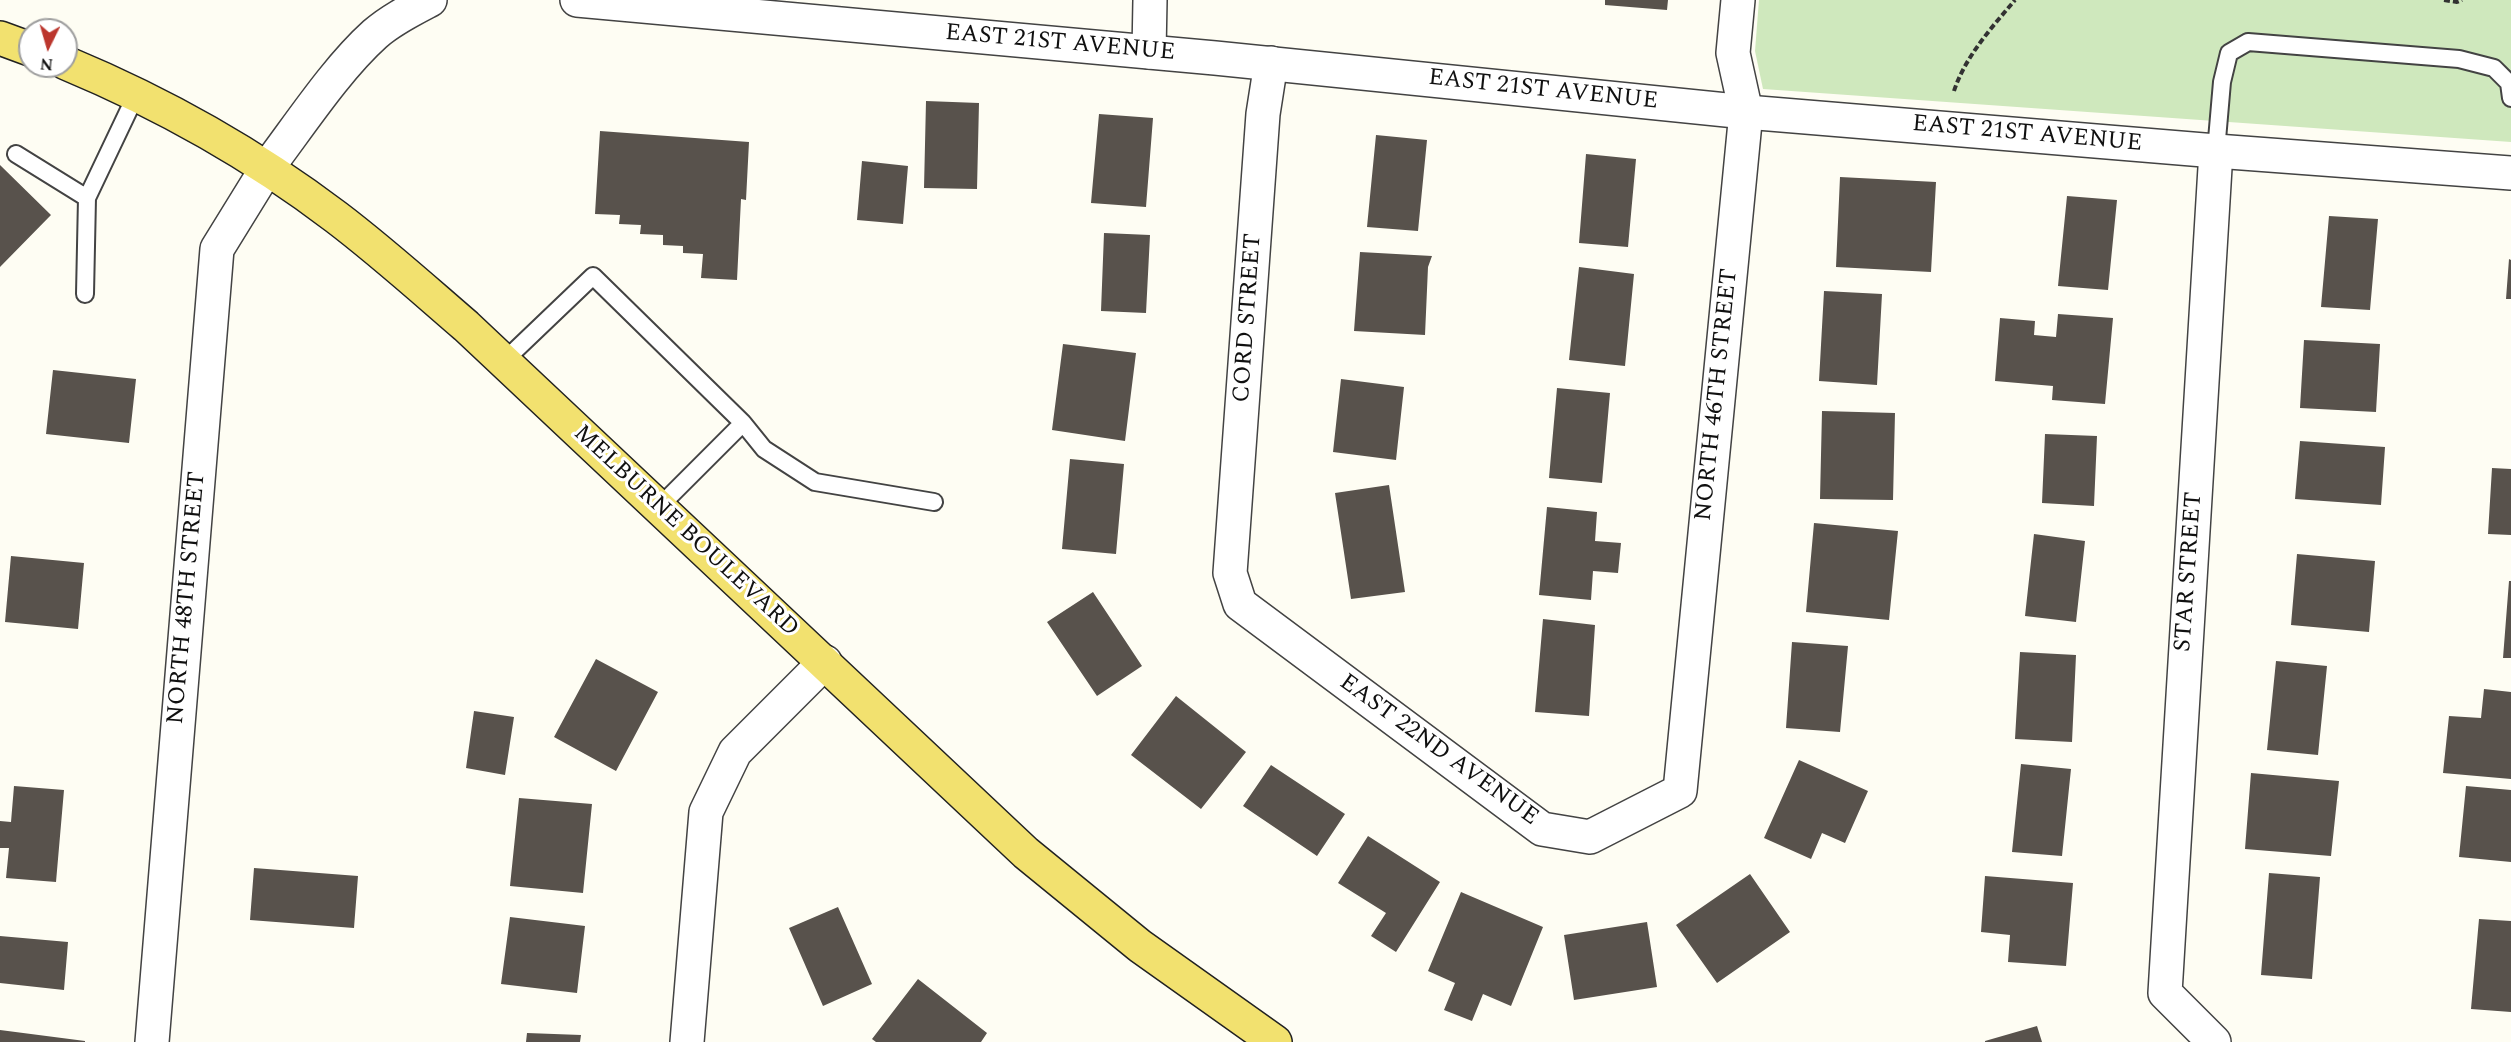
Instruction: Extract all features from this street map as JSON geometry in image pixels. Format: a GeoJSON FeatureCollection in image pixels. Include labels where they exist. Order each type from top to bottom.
{"type":"FeatureCollection","features":[{"type":"Feature","properties":{"kind":"main road"},"geometry":{"type":"LineString","coordinates":[[0,38],[18,45]]}},
{"type":"Feature","properties":{"kind":"main road","name":"MELBURNE BOULEVARD"},"geometry":{"type":"LineString","coordinates":[[78,68],[213,134],[267,168],[336,217],[396,266],[503,362],[825,662],[967,798],[1051,874],[1140,946],[1275,1042]]}},
{"type":"Feature","properties":{"kind":"street"},"geometry":{"type":"LineString","coordinates":[[267,168],[338,76],[375,35],[398,17],[430,0]]}},
{"type":"Feature","properties":{"kind":"street","name":"EAST 21ST AVENUE"},"geometry":{"type":"LineString","coordinates":[[577,0],[1271,63],[1746,112],[2511,173]]}},
{"type":"Feature","properties":{"kind":"street"},"geometry":{"type":"LineString","coordinates":[[1149,52],[1150,0]]}},
{"type":"Feature","properties":{"kind":"street","name":"NORTH 46TH STREET"},"geometry":{"type":"LineString","coordinates":[[1680,791],[1746,112],[1733,53],[1738,0]]}},
{"type":"Feature","properties":{"kind":"street","name":"CORD STREET"},"geometry":{"type":"LineString","coordinates":[[1230,573],[1263,114],[1271,63]]}},
{"type":"Feature","properties":{"kind":"street","name":"STAR STREET"},"geometry":{"type":"LineString","coordinates":[[2214,1042],[2164,993],[2216,151]]}},
{"type":"Feature","properties":{"kind":"street","name":"NORTH 48TH STREET"},"geometry":{"type":"LineString","coordinates":[[152,1042],[217,249],[267,168]]}},
{"type":"Feature","properties":{"kind":"street","name":"EAST 22ND AVENUE"},"geometry":{"type":"LineString","coordinates":[[1230,573],[1240,604],[1542,829],[1590,837],[1680,791]]}},
{"type":"Feature","properties":{"kind":"street"},"geometry":{"type":"LineString","coordinates":[[687,1042],[706,812],[735,752],[825,662]]}},
{"type":"Feature","properties":{"kind":"lane"},"geometry":{"type":"LineString","coordinates":[[2216,151],[2222,82],[2229,53],[2248,42],[2459,59],[2494,68],[2509,83],[2511,98]]}},
{"type":"Feature","properties":{"kind":"lane"},"geometry":{"type":"LineString","coordinates":[[85,294],[87,198],[136,95]]}},
{"type":"Feature","properties":{"kind":"lane"},"geometry":{"type":"LineString","coordinates":[[16,154],[87,198]]}},
{"type":"Feature","properties":{"kind":"lane"},"geometry":{"type":"LineString","coordinates":[[503,362],[593,276],[743,423],[764,449],[815,482],[934,501]]}},
{"type":"Feature","properties":{"kind":"lane"},"geometry":{"type":"LineString","coordinates":[[659,507],[743,423]]}},
{"type":"Feature","properties":{"kind":"path"},"geometry":{"type":"LineString","coordinates":[[1942,128],[1957,81],[1987,33],[2015,0]]}},
{"type":"Feature","properties":{"kind":"path"},"geometry":{"type":"LineString","coordinates":[[2444,0],[2457,2],[2462,0]]}},
{"type":"Feature","properties":{"kind":"green space"},"geometry":{"type":"Polygon","coordinates":[[[1759,0],[2511,0],[2511,142],[1763,89],[1755,51],[1759,0]]]}},
{"type":"Feature","properties":{"kind":"building"},"geometry":{"type":"Polygon","coordinates":[[[1605,0],[1668,0],[1667,10],[1605,5],[1605,0]]]}},
{"type":"Feature","properties":{"kind":"building"},"geometry":{"type":"Polygon","coordinates":[[[926,101],[979,103],[977,189],[924,188],[926,101]]]}},
{"type":"Feature","properties":{"kind":"building"},"geometry":{"type":"Polygon","coordinates":[[[1099,114],[1153,118],[1146,207],[1091,203],[1099,114]]]}},
{"type":"Feature","properties":{"kind":"building"},"geometry":{"type":"Polygon","coordinates":[[[600,131],[749,142],[746,200],[741,199],[737,280],[701,278],[703,254],[683,253],[683,246],[663,245],[663,235],[640,234],[641,225],[619,224],[620,215],[595,214],[600,131]]]}},
{"type":"Feature","properties":{"kind":"building"},"geometry":{"type":"Polygon","coordinates":[[[1376,135],[1427,140],[1418,231],[1367,227],[1376,135]]]}},
{"type":"Feature","properties":{"kind":"building"},"geometry":{"type":"Polygon","coordinates":[[[1586,154],[1636,159],[1628,247],[1579,243],[1586,154]]]}},
{"type":"Feature","properties":{"kind":"building"},"geometry":{"type":"Polygon","coordinates":[[[862,161],[908,166],[903,224],[857,220],[862,161]]]}},
{"type":"Feature","properties":{"kind":"building"},"geometry":{"type":"Polygon","coordinates":[[[0,165],[51,215],[0,267],[0,165]]]}},
{"type":"Feature","properties":{"kind":"building"},"geometry":{"type":"Polygon","coordinates":[[[1840,177],[1936,182],[1931,272],[1836,267],[1840,177]]]}},
{"type":"Feature","properties":{"kind":"building"},"geometry":{"type":"Polygon","coordinates":[[[2067,196],[2117,200],[2108,290],[2058,286],[2067,196]]]}},
{"type":"Feature","properties":{"kind":"building"},"geometry":{"type":"Polygon","coordinates":[[[2329,216],[2378,219],[2370,310],[2321,307],[2329,216]]]}},
{"type":"Feature","properties":{"kind":"building"},"geometry":{"type":"Polygon","coordinates":[[[1104,233],[1150,235],[1146,313],[1101,311],[1104,233]]]}},
{"type":"Feature","properties":{"kind":"building"},"geometry":{"type":"Polygon","coordinates":[[[1360,252],[1432,256],[1428,267],[1425,335],[1354,331],[1360,252]]]}},
{"type":"Feature","properties":{"kind":"building"},"geometry":{"type":"Polygon","coordinates":[[[2509,259],[2511,260],[2511,299],[2506,299],[2509,259]]]}},
{"type":"Feature","properties":{"kind":"building"},"geometry":{"type":"Polygon","coordinates":[[[1579,267],[1634,274],[1625,366],[1569,360],[1579,267]]]}},
{"type":"Feature","properties":{"kind":"building"},"geometry":{"type":"Polygon","coordinates":[[[1824,291],[1882,294],[1877,385],[1819,381],[1824,291]]]}},
{"type":"Feature","properties":{"kind":"building"},"geometry":{"type":"Polygon","coordinates":[[[2058,314],[2113,318],[2105,404],[2052,400],[2053,386],[1995,381],[2000,318],[2035,321],[2034,335],[2056,337],[2058,314]]]}},
{"type":"Feature","properties":{"kind":"building"},"geometry":{"type":"Polygon","coordinates":[[[2304,340],[2380,344],[2376,412],[2300,408],[2304,340]]]}},
{"type":"Feature","properties":{"kind":"building"},"geometry":{"type":"Polygon","coordinates":[[[1063,344],[1136,353],[1125,441],[1052,430],[1063,344]]]}},
{"type":"Feature","properties":{"kind":"building"},"geometry":{"type":"Polygon","coordinates":[[[53,370],[136,379],[129,443],[46,434],[53,370]]]}},
{"type":"Feature","properties":{"kind":"building"},"geometry":{"type":"Polygon","coordinates":[[[1341,379],[1404,387],[1396,460],[1333,452],[1341,379]]]}},
{"type":"Feature","properties":{"kind":"building"},"geometry":{"type":"Polygon","coordinates":[[[1557,388],[1610,393],[1602,483],[1549,478],[1557,388]]]}},
{"type":"Feature","properties":{"kind":"building"},"geometry":{"type":"Polygon","coordinates":[[[1822,411],[1895,413],[1893,500],[1820,499],[1822,411]]]}},
{"type":"Feature","properties":{"kind":"building"},"geometry":{"type":"Polygon","coordinates":[[[2045,434],[2097,436],[2094,506],[2042,503],[2045,434]]]}},
{"type":"Feature","properties":{"kind":"building"},"geometry":{"type":"Polygon","coordinates":[[[2300,441],[2385,447],[2381,505],[2295,499],[2300,441]]]}},
{"type":"Feature","properties":{"kind":"building"},"geometry":{"type":"Polygon","coordinates":[[[1070,459],[1124,464],[1116,554],[1062,549],[1070,459]]]}},
{"type":"Feature","properties":{"kind":"building"},"geometry":{"type":"Polygon","coordinates":[[[2492,468],[2511,469],[2511,535],[2488,534],[2492,468]]]}},
{"type":"Feature","properties":{"kind":"building"},"geometry":{"type":"Polygon","coordinates":[[[1389,485],[1405,592],[1351,599],[1335,493],[1389,485]]]}},
{"type":"Feature","properties":{"kind":"building"},"geometry":{"type":"Polygon","coordinates":[[[1547,507],[1597,512],[1595,541],[1621,543],[1618,573],[1593,571],[1591,600],[1539,595],[1547,507]]]}},
{"type":"Feature","properties":{"kind":"building"},"geometry":{"type":"Polygon","coordinates":[[[1814,523],[1898,531],[1889,620],[1806,612],[1814,523]]]}},
{"type":"Feature","properties":{"kind":"building"},"geometry":{"type":"Polygon","coordinates":[[[2034,534],[2085,541],[2076,622],[2025,616],[2034,534]]]}},
{"type":"Feature","properties":{"kind":"building"},"geometry":{"type":"Polygon","coordinates":[[[2297,554],[2375,561],[2369,632],[2291,625],[2297,554]]]}},
{"type":"Feature","properties":{"kind":"building"},"geometry":{"type":"Polygon","coordinates":[[[11,556],[84,563],[78,629],[5,622],[11,556]]]}},
{"type":"Feature","properties":{"kind":"building"},"geometry":{"type":"Polygon","coordinates":[[[2509,581],[2511,581],[2511,658],[2503,658],[2509,581]]]}},
{"type":"Feature","properties":{"kind":"building"},"geometry":{"type":"Polygon","coordinates":[[[1093,592],[1142,666],[1097,696],[1047,622],[1093,592]]]}},
{"type":"Feature","properties":{"kind":"building"},"geometry":{"type":"Polygon","coordinates":[[[1543,619],[1595,625],[1589,716],[1535,712],[1543,619]]]}},
{"type":"Feature","properties":{"kind":"building"},"geometry":{"type":"Polygon","coordinates":[[[1792,642],[1848,646],[1840,732],[1786,728],[1792,642]]]}},
{"type":"Feature","properties":{"kind":"building"},"geometry":{"type":"Polygon","coordinates":[[[2020,652],[2076,655],[2072,742],[2015,739],[2020,652]]]}},
{"type":"Feature","properties":{"kind":"building"},"geometry":{"type":"Polygon","coordinates":[[[596,659],[658,692],[616,771],[554,737],[596,659]]]}},
{"type":"Feature","properties":{"kind":"building"},"geometry":{"type":"Polygon","coordinates":[[[2276,661],[2327,666],[2318,755],[2267,750],[2276,661]]]}},
{"type":"Feature","properties":{"kind":"building"},"geometry":{"type":"Polygon","coordinates":[[[2484,689],[2511,692],[2511,779],[2443,773],[2449,716],[2481,718],[2484,689]]]}},
{"type":"Feature","properties":{"kind":"building"},"geometry":{"type":"Polygon","coordinates":[[[1176,696],[1246,752],[1201,809],[1131,755],[1176,696]]]}},
{"type":"Feature","properties":{"kind":"building"},"geometry":{"type":"Polygon","coordinates":[[[474,711],[514,717],[505,775],[466,768],[474,711]]]}},
{"type":"Feature","properties":{"kind":"building"},"geometry":{"type":"Polygon","coordinates":[[[1799,760],[1868,791],[1845,843],[1822,833],[1811,859],[1764,838],[1799,760]]]}},
{"type":"Feature","properties":{"kind":"building"},"geometry":{"type":"Polygon","coordinates":[[[2021,764],[2071,769],[2062,856],[2012,852],[2021,764]]]}},
{"type":"Feature","properties":{"kind":"building"},"geometry":{"type":"Polygon","coordinates":[[[1271,765],[1345,814],[1317,856],[1243,806],[1271,765]]]}},
{"type":"Feature","properties":{"kind":"building"},"geometry":{"type":"Polygon","coordinates":[[[2251,773],[2339,781],[2331,856],[2245,849],[2251,773]]]}},
{"type":"Feature","properties":{"kind":"building"},"geometry":{"type":"Polygon","coordinates":[[[14,786],[64,790],[56,882],[6,878],[9,848],[0,848],[0,821],[11,822],[14,786]]]}},
{"type":"Feature","properties":{"kind":"building"},"geometry":{"type":"Polygon","coordinates":[[[2466,786],[2511,790],[2511,862],[2459,857],[2466,786]]]}},
{"type":"Feature","properties":{"kind":"building"},"geometry":{"type":"Polygon","coordinates":[[[519,798],[592,804],[583,893],[510,886],[519,798]]]}},
{"type":"Feature","properties":{"kind":"building"},"geometry":{"type":"Polygon","coordinates":[[[1368,836],[1440,882],[1396,952],[1371,936],[1386,913],[1338,883],[1368,836]]]}},
{"type":"Feature","properties":{"kind":"building"},"geometry":{"type":"Polygon","coordinates":[[[254,868],[358,876],[354,928],[250,920],[254,868]]]}},
{"type":"Feature","properties":{"kind":"building"},"geometry":{"type":"Polygon","coordinates":[[[2269,873],[2320,877],[2312,979],[2261,975],[2269,873]]]}},
{"type":"Feature","properties":{"kind":"building"},"geometry":{"type":"Polygon","coordinates":[[[1750,874],[1790,932],[1717,983],[1676,925],[1750,874]]]}},
{"type":"Feature","properties":{"kind":"building"},"geometry":{"type":"Polygon","coordinates":[[[1985,876],[2073,883],[2066,966],[2008,962],[2010,935],[1981,932],[1985,876]]]}},
{"type":"Feature","properties":{"kind":"building"},"geometry":{"type":"Polygon","coordinates":[[[1461,892],[1543,927],[1511,1006],[1483,994],[1472,1021],[1444,1010],[1455,983],[1428,971],[1461,892]]]}},
{"type":"Feature","properties":{"kind":"building"},"geometry":{"type":"Polygon","coordinates":[[[838,907],[872,984],[823,1006],[789,928],[838,907]]]}},
{"type":"Feature","properties":{"kind":"building"},"geometry":{"type":"Polygon","coordinates":[[[510,917],[585,926],[577,993],[501,984],[510,917]]]}},
{"type":"Feature","properties":{"kind":"building"},"geometry":{"type":"Polygon","coordinates":[[[2479,919],[2511,921],[2511,1012],[2471,1009],[2479,919]]]}},
{"type":"Feature","properties":{"kind":"building"},"geometry":{"type":"Polygon","coordinates":[[[1647,922],[1657,987],[1574,1000],[1564,935],[1647,922]]]}},
{"type":"Feature","properties":{"kind":"building"},"geometry":{"type":"Polygon","coordinates":[[[0,936],[68,942],[64,990],[0,983],[0,936]]]}},
{"type":"Feature","properties":{"kind":"building"},"geometry":{"type":"Polygon","coordinates":[[[918,979],[987,1033],[981,1042],[876,1042],[872,1039],[918,979]]]}},
{"type":"Feature","properties":{"kind":"building"},"geometry":{"type":"Polygon","coordinates":[[[2037,1026],[2042,1042],[1985,1042],[1985,1041],[2037,1026]]]}},
{"type":"Feature","properties":{"kind":"building"},"geometry":{"type":"Polygon","coordinates":[[[0,1030],[85,1041],[85,1042],[0,1042],[0,1030]]]}},
{"type":"Feature","properties":{"kind":"building"},"geometry":{"type":"Polygon","coordinates":[[[527,1033],[581,1035],[580,1042],[526,1042],[527,1033]]]}}]}
